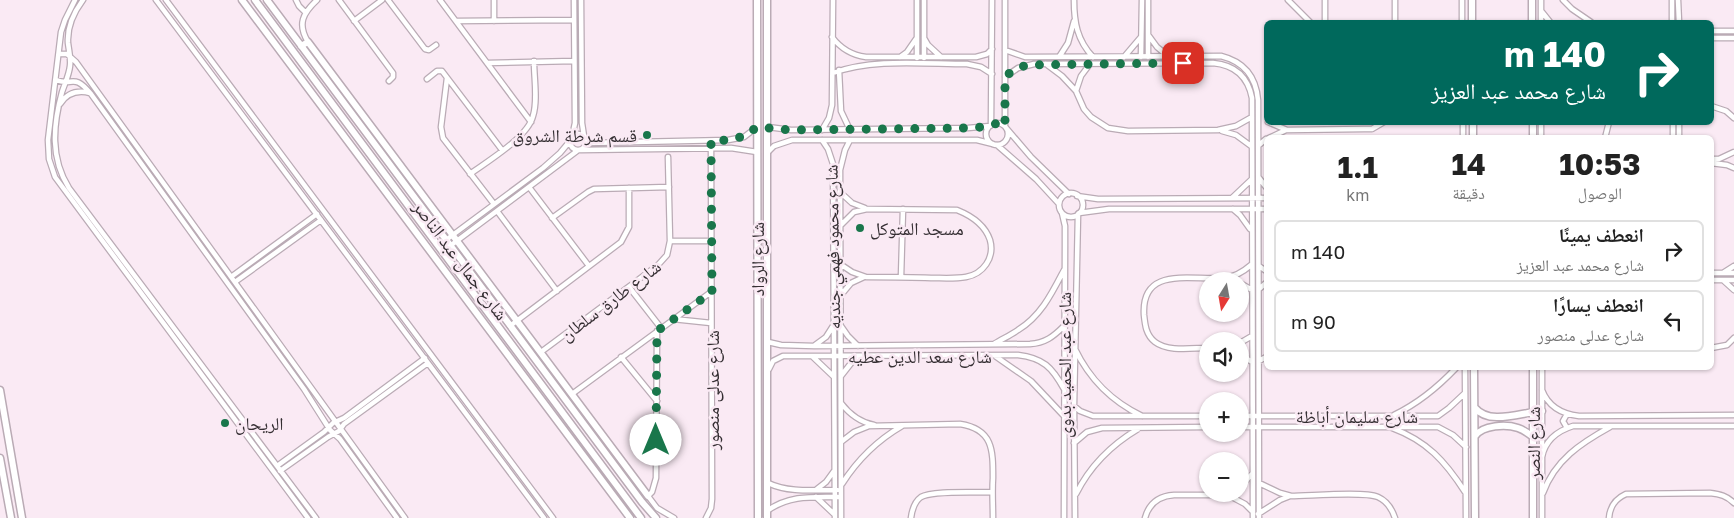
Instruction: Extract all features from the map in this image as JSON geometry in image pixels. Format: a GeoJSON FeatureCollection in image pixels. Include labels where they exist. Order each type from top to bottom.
{"type":"FeatureCollection","features":[{"type":"Feature","properties":{"kind":"street"},"geometry":{"type":"LineString","coordinates":[[75,0],[65,20],[59,54],[48,140],[51,168],[63,188],[101,235],[316,518]]}},
{"type":"Feature","properties":{"kind":"street"},"geometry":{"type":"LineString","coordinates":[[83,0],[69,31],[70,66],[59,105],[54,140],[59,170],[101,235],[308,518]]}},
{"type":"Feature","properties":{"kind":"street"},"geometry":{"type":"LineString","coordinates":[[156,0],[544,518]]}},
{"type":"Feature","properties":{"kind":"street"},"geometry":{"type":"LineString","coordinates":[[166,0],[553,518]]}},
{"type":"Feature","properties":{"kind":"street"},"geometry":{"type":"LineString","coordinates":[[242,0],[628,515],[633,507]]}},
{"type":"Feature","properties":{"kind":"street","name":"شارع جمال عبد الناصر"},"geometry":{"type":"LineString","coordinates":[[255,0],[641,518]]}},
{"type":"Feature","properties":{"kind":"street","name":"شارع جمال عبد الناصر"},"geometry":{"type":"LineString","coordinates":[[267,0],[642,502],[656,518]]}},
{"type":"Feature","properties":{"kind":"street"},"geometry":{"type":"LineString","coordinates":[[296,0],[305,12]]}},
{"type":"Feature","properties":{"kind":"street"},"geometry":{"type":"LineString","coordinates":[[317,0],[305,12],[302,24],[304,36],[308,42],[657,508],[674,518]]}},
{"type":"Feature","properties":{"kind":"street"},"geometry":{"type":"LineString","coordinates":[[339,0],[393,73],[393,77],[389,81]]}},
{"type":"Feature","properties":{"kind":"street"},"geometry":{"type":"LineString","coordinates":[[354,21],[382,0]]}},
{"type":"Feature","properties":{"kind":"street"},"geometry":{"type":"LineString","coordinates":[[388,0],[425,49],[429,50],[436,45]]}},
{"type":"Feature","properties":{"kind":"street"},"geometry":{"type":"LineString","coordinates":[[440,0],[531,122]]}},
{"type":"Feature","properties":{"kind":"street"},"geometry":{"type":"LineString","coordinates":[[494,0],[494,21]]}},
{"type":"Feature","properties":{"kind":"street"},"geometry":{"type":"LineString","coordinates":[[574,0],[574,123],[571,139],[572,148],[579,151],[730,148],[757,152],[768,152],[774,146],[792,140],[976,140],[995,144],[1006,140],[1005,0]]}},
{"type":"Feature","properties":{"kind":"street"},"geometry":{"type":"LineString","coordinates":[[581,0],[582,123],[587,142]]}},
{"type":"Feature","properties":{"kind":"street","name":"شارع الرواد"},"geometry":{"type":"LineString","coordinates":[[756,0],[758,518]]}},
{"type":"Feature","properties":{"kind":"street","name":"شارع الرواد"},"geometry":{"type":"LineString","coordinates":[[766,0],[768,127],[767,514]]}},
{"type":"Feature","properties":{"kind":"street"},"geometry":{"type":"LineString","coordinates":[[822,130],[831,112],[832,0]]}},
{"type":"Feature","properties":{"kind":"street"},"geometry":{"type":"LineString","coordinates":[[917,0],[917,58]]}},
{"type":"Feature","properties":{"kind":"street"},"geometry":{"type":"LineString","coordinates":[[924,0],[924,58]]}},
{"type":"Feature","properties":{"kind":"street"},"geometry":{"type":"LineString","coordinates":[[992,0],[990,125],[986,135],[1036,178],[1059,204],[1062,213],[1068,216],[1108,209],[1264,209]]}},
{"type":"Feature","properties":{"kind":"street"},"geometry":{"type":"LineString","coordinates":[[1059,57],[1068,44],[1074,20],[1074,0]]}},
{"type":"Feature","properties":{"kind":"street"},"geometry":{"type":"LineString","coordinates":[[1141,57],[1142,0]]}},
{"type":"Feature","properties":{"kind":"street"},"geometry":{"type":"LineString","coordinates":[[1148,0],[1148,57]]}},
{"type":"Feature","properties":{"kind":"street"},"geometry":{"type":"LineString","coordinates":[[1288,0],[1308,20]]}},
{"type":"Feature","properties":{"kind":"street"},"geometry":{"type":"LineString","coordinates":[[1325,0],[1325,20]]}},
{"type":"Feature","properties":{"kind":"street"},"geometry":{"type":"LineString","coordinates":[[1395,0],[1395,20]]}},
{"type":"Feature","properties":{"kind":"street"},"geometry":{"type":"LineString","coordinates":[[1462,0],[1462,20]]}},
{"type":"Feature","properties":{"kind":"street"},"geometry":{"type":"LineString","coordinates":[[1472,0],[1472,20]]}},
{"type":"Feature","properties":{"kind":"street"},"geometry":{"type":"LineString","coordinates":[[1532,0],[1532,20]]}},
{"type":"Feature","properties":{"kind":"street"},"geometry":{"type":"LineString","coordinates":[[1541,0],[1541,20]]}},
{"type":"Feature","properties":{"kind":"street"},"geometry":{"type":"LineString","coordinates":[[1563,0],[1588,20]]}},
{"type":"Feature","properties":{"kind":"street"},"geometry":{"type":"LineString","coordinates":[[1672,0],[1672,20]]}},
{"type":"Feature","properties":{"kind":"street"},"geometry":{"type":"LineString","coordinates":[[1678,0],[1678,20]]}},
{"type":"Feature","properties":{"kind":"street"},"geometry":{"type":"LineString","coordinates":[[1541,10],[1548,20]]}},
{"type":"Feature","properties":{"kind":"street"},"geometry":{"type":"LineString","coordinates":[[1669,20],[1672,16]]}},
{"type":"Feature","properties":{"kind":"street"},"geometry":{"type":"LineString","coordinates":[[1678,16],[1682,20]]}},
{"type":"Feature","properties":{"kind":"street"},"geometry":{"type":"LineString","coordinates":[[174,24],[180,20]]}},
{"type":"Feature","properties":{"kind":"street"},"geometry":{"type":"LineString","coordinates":[[456,21],[574,20]]}},
{"type":"Feature","properties":{"kind":"street"},"geometry":{"type":"LineString","coordinates":[[1074,20],[1082,44],[1093,57]]}},
{"type":"Feature","properties":{"kind":"street"},"geometry":{"type":"LineString","coordinates":[[1714,31],[1734,31]]}},
{"type":"Feature","properties":{"kind":"street"},"geometry":{"type":"LineString","coordinates":[[1124,57],[1142,35]]}},
{"type":"Feature","properties":{"kind":"street"},"geometry":{"type":"LineString","coordinates":[[1148,35],[1157,47],[1168,56]]}},
{"type":"Feature","properties":{"kind":"street"},"geometry":{"type":"LineString","coordinates":[[832,36],[838,45],[855,56],[866,57],[982,57],[992,49]]}},
{"type":"Feature","properties":{"kind":"street"},"geometry":{"type":"LineString","coordinates":[[900,58],[917,38]]}},
{"type":"Feature","properties":{"kind":"street"},"geometry":{"type":"LineString","coordinates":[[924,38],[928,45],[941,57]]}},
{"type":"Feature","properties":{"kind":"street"},"geometry":{"type":"LineString","coordinates":[[1714,38],[1734,38]]}},
{"type":"Feature","properties":{"kind":"street"},"geometry":{"type":"LineString","coordinates":[[301,46],[308,42]]}},
{"type":"Feature","properties":{"kind":"street"},"geometry":{"type":"LineString","coordinates":[[1005,50],[1025,57],[1221,56],[1242,65],[1248,70],[1256,83],[1259,146],[1259,516]]}},
{"type":"Feature","properties":{"kind":"street"},"geometry":{"type":"LineString","coordinates":[[59,54],[70,56],[76,62],[405,518]]}},
{"type":"Feature","properties":{"kind":"street"},"geometry":{"type":"LineString","coordinates":[[854,66],[852,61],[855,56]]}},
{"type":"Feature","properties":{"kind":"street"},"geometry":{"type":"LineString","coordinates":[[1168,56],[1168,63]]}},
{"type":"Feature","properties":{"kind":"street"},"geometry":{"type":"LineString","coordinates":[[1025,57],[1026,65]]}},
{"type":"Feature","properties":{"kind":"street"},"geometry":{"type":"LineString","coordinates":[[487,62],[574,60]]}},
{"type":"Feature","properties":{"kind":"street"},"geometry":{"type":"LineString","coordinates":[[470,174],[524,133],[531,122],[535,111],[534,62]]}},
{"type":"Feature","properties":{"kind":"street"},"geometry":{"type":"LineString","coordinates":[[832,73],[854,66],[871,64],[967,64],[980,67],[992,74]]}},
{"type":"Feature","properties":{"kind":"street"},"geometry":{"type":"LineString","coordinates":[[1046,64],[1062,76],[1076,91],[1084,109],[1091,117],[1108,128],[1128,131],[1218,130],[1236,126],[1252,117]]}},
{"type":"Feature","properties":{"kind":"street"},"geometry":{"type":"LineString","coordinates":[[1076,91],[1081,76],[1090,64]]}},
{"type":"Feature","properties":{"kind":"street"},"geometry":{"type":"LineString","coordinates":[[1005,77],[1026,65],[1222,64],[1236,70],[1250,90],[1252,117],[1253,514]]}},
{"type":"Feature","properties":{"kind":"street"},"geometry":{"type":"LineString","coordinates":[[427,79],[440,70],[502,150]]}},
{"type":"Feature","properties":{"kind":"street"},"geometry":{"type":"LineString","coordinates":[[839,70],[841,111],[850,130]]}},
{"type":"Feature","properties":{"kind":"street"},"geometry":{"type":"LineString","coordinates":[[447,78],[441,133],[446,143],[494,204]]}},
{"type":"Feature","properties":{"kind":"street"},"geometry":{"type":"LineString","coordinates":[[56,80],[79,82],[91,94],[334,434],[340,439],[397,518]]}},
{"type":"Feature","properties":{"kind":"street"},"geometry":{"type":"LineString","coordinates":[[59,105],[66,97],[75,92],[91,94]]}},
{"type":"Feature","properties":{"kind":"street"},"geometry":{"type":"LineString","coordinates":[[1714,107],[1726,111],[1734,118]]}},
{"type":"Feature","properties":{"kind":"street"},"geometry":{"type":"LineString","coordinates":[[341,116],[349,110]]}},
{"type":"Feature","properties":{"kind":"street"},"geometry":{"type":"LineString","coordinates":[[1258,117],[1264,120]]}},
{"type":"Feature","properties":{"kind":"street"},"geometry":{"type":"LineString","coordinates":[[351,129],[360,123]]}},
{"type":"Feature","properties":{"kind":"street"},"geometry":{"type":"LineString","coordinates":[[587,142],[736,140],[744,137],[757,127],[782,130],[850,130],[968,128],[999,123],[1069,194],[1098,199],[1264,198]]}},
{"type":"Feature","properties":{"kind":"street"},"geometry":{"type":"LineString","coordinates":[[1274,125],[1287,130],[1372,128],[1378,125]]}},
{"type":"Feature","properties":{"kind":"street"},"geometry":{"type":"LineString","coordinates":[[1325,125],[1325,130]]}},
{"type":"Feature","properties":{"kind":"street"},"geometry":{"type":"LineString","coordinates":[[1218,130],[1236,135],[1252,146]]}},
{"type":"Feature","properties":{"kind":"street"},"geometry":{"type":"LineString","coordinates":[[1275,135],[1287,130]]}},
{"type":"Feature","properties":{"kind":"street"},"geometry":{"type":"LineString","coordinates":[[446,240],[555,158],[576,134],[584,136]]}},
{"type":"Feature","properties":{"kind":"street","name":"شارع محمود فهمي جنديه"},"geometry":{"type":"LineString","coordinates":[[822,140],[832,158],[835,516]]}},
{"type":"Feature","properties":{"kind":"street","name":"شارع محمود فهمي جنديه"},"geometry":{"type":"LineString","coordinates":[[841,518],[840,192],[841,160],[850,140]]}},
{"type":"Feature","properties":{"kind":"street","name":"شارع عدلى منصور"},"geometry":{"type":"LineString","coordinates":[[706,518],[712,504],[711,141]]}},
{"type":"Feature","properties":{"kind":"street"},"geometry":{"type":"LineString","coordinates":[[450,246],[585,147],[587,142]]}},
{"type":"Feature","properties":{"kind":"street"},"geometry":{"type":"LineString","coordinates":[[640,142],[640,150]]}},
{"type":"Feature","properties":{"kind":"street"},"geometry":{"type":"LineString","coordinates":[[1259,146],[1264,142]]}},
{"type":"Feature","properties":{"kind":"street"},"geometry":{"type":"LineString","coordinates":[[1714,160],[1734,152]]}},
{"type":"Feature","properties":{"kind":"street"},"geometry":{"type":"LineString","coordinates":[[668,157],[670,241],[711,241]]}},
{"type":"Feature","properties":{"kind":"street"},"geometry":{"type":"LineString","coordinates":[[832,158],[837,157],[841,160]]}},
{"type":"Feature","properties":{"kind":"street"},"geometry":{"type":"LineString","coordinates":[[1714,162],[1734,168]]}},
{"type":"Feature","properties":{"kind":"street"},"geometry":{"type":"LineString","coordinates":[[372,174],[381,168]]}},
{"type":"Feature","properties":{"kind":"street"},"geometry":{"type":"LineString","coordinates":[[1232,198],[1243,189],[1251,178]]}},
{"type":"Feature","properties":{"kind":"street"},"geometry":{"type":"LineString","coordinates":[[1259,178],[1264,184]]}},
{"type":"Feature","properties":{"kind":"street"},"geometry":{"type":"LineString","coordinates":[[529,187],[589,266]]}},
{"type":"Feature","properties":{"kind":"street"},"geometry":{"type":"LineString","coordinates":[[552,218],[588,192],[601,189],[669,187]]}},
{"type":"Feature","properties":{"kind":"street"},"geometry":{"type":"LineString","coordinates":[[510,326],[621,242],[626,235],[630,219],[629,188]]}},
{"type":"Feature","properties":{"kind":"street"},"geometry":{"type":"LineString","coordinates":[[302,195],[308,190]]}},
{"type":"Feature","properties":{"kind":"street"},"geometry":{"type":"LineString","coordinates":[[840,192],[852,202],[867,208]]}},
{"type":"Feature","properties":{"kind":"street"},"geometry":{"type":"LineString","coordinates":[[1059,204],[1062,197],[1069,194]]}},
{"type":"Feature","properties":{"kind":"street"},"geometry":{"type":"LineString","coordinates":[[1077,196],[1082,204],[1079,214]]}},
{"type":"Feature","properties":{"kind":"street"},"geometry":{"type":"LineString","coordinates":[[840,226],[854,212],[867,208],[948,209],[966,213],[981,225],[990,242],[991,252],[983,268],[975,274],[966,277],[866,277],[852,272],[840,264]]}},
{"type":"Feature","properties":{"kind":"street"},"geometry":{"type":"LineString","coordinates":[[901,277],[903,209]]}},
{"type":"Feature","properties":{"kind":"street"},"geometry":{"type":"LineString","coordinates":[[1233,209],[1251,230]]}},
{"type":"Feature","properties":{"kind":"street"},"geometry":{"type":"LineString","coordinates":[[497,211],[557,290]]}},
{"type":"Feature","properties":{"kind":"street","name":"شارع عبد الحميد بدوى"},"geometry":{"type":"LineString","coordinates":[[1062,213],[1065,226],[1064,518]]}},
{"type":"Feature","properties":{"kind":"street"},"geometry":{"type":"LineString","coordinates":[[231,277],[317,214]]}},
{"type":"Feature","properties":{"kind":"street","name":"شارع عبد الحميد بدوى"},"geometry":{"type":"LineString","coordinates":[[1075,518],[1074,406],[1079,214]]}},
{"type":"Feature","properties":{"kind":"street"},"geometry":{"type":"LineString","coordinates":[[235,282],[321,220]]}},
{"type":"Feature","properties":{"kind":"street"},"geometry":{"type":"LineString","coordinates":[[335,239],[340,234]]}},
{"type":"Feature","properties":{"kind":"street","name":"شارع طارق سلطان"},"geometry":{"type":"LineString","coordinates":[[541,352],[663,260],[669,249],[670,241]]}},
{"type":"Feature","properties":{"kind":"street"},"geometry":{"type":"LineString","coordinates":[[212,262],[218,258]]}},
{"type":"Feature","properties":{"kind":"street"},"geometry":{"type":"LineString","coordinates":[[1242,272],[1251,265]]}},
{"type":"Feature","properties":{"kind":"street"},"geometry":{"type":"LineString","coordinates":[[1259,266],[1264,270]]}},
{"type":"Feature","properties":{"kind":"street"},"geometry":{"type":"LineString","coordinates":[[1722,273],[1734,266]]}},
{"type":"Feature","properties":{"kind":"street"},"geometry":{"type":"LineString","coordinates":[[992,345],[1030,321],[1049,298],[1065,269]]}},
{"type":"Feature","properties":{"kind":"street"},"geometry":{"type":"LineString","coordinates":[[1714,273],[1734,273]]}},
{"type":"Feature","properties":{"kind":"street"},"geometry":{"type":"LineString","coordinates":[[840,296],[851,284],[866,277]]}},
{"type":"Feature","properties":{"kind":"street"},"geometry":{"type":"LineString","coordinates":[[1199,278],[1167,278],[1154,286],[1145,298],[1144,306],[1145,327],[1152,340],[1164,347],[1199,348]]}},
{"type":"Feature","properties":{"kind":"street"},"geometry":{"type":"LineString","coordinates":[[1714,280],[1734,280]]}},
{"type":"Feature","properties":{"kind":"street"},"geometry":{"type":"LineString","coordinates":[[1722,280],[1734,290]]}},
{"type":"Feature","properties":{"kind":"street"},"geometry":{"type":"LineString","coordinates":[[1259,290],[1264,285]]}},
{"type":"Feature","properties":{"kind":"street"},"geometry":{"type":"LineString","coordinates":[[629,287],[659,330],[656,478],[655,486],[648,496]]}},
{"type":"Feature","properties":{"kind":"street"},"geometry":{"type":"LineString","coordinates":[[572,394],[712,292]]}},
{"type":"Feature","properties":{"kind":"street"},"geometry":{"type":"LineString","coordinates":[[244,307],[250,303]]}},
{"type":"Feature","properties":{"kind":"street"},"geometry":{"type":"LineString","coordinates":[[673,319],[712,323]]}},
{"type":"Feature","properties":{"kind":"street"},"geometry":{"type":"LineString","coordinates":[[814,346],[826,337],[834,324]]}},
{"type":"Feature","properties":{"kind":"street"},"geometry":{"type":"LineString","coordinates":[[840,324],[858,346]]}},
{"type":"Feature","properties":{"kind":"street","name":"شارع سعد الدين عطيه"},"geometry":{"type":"LineString","coordinates":[[768,342],[781,345],[814,346],[1040,343],[1049,340],[1064,326]]}},
{"type":"Feature","properties":{"kind":"street"},"geometry":{"type":"LineString","coordinates":[[1259,337],[1264,340]]}},
{"type":"Feature","properties":{"kind":"street"},"geometry":{"type":"LineString","coordinates":[[1714,347],[1726,345],[1734,338]]}},
{"type":"Feature","properties":{"kind":"street"},"geometry":{"type":"LineString","coordinates":[[414,344],[420,340]]}},
{"type":"Feature","properties":{"kind":"street"},"geometry":{"type":"LineString","coordinates":[[758,343],[768,342]]}},
{"type":"Feature","properties":{"kind":"street"},"geometry":{"type":"LineString","coordinates":[[1018,344],[1018,355]]}},
{"type":"Feature","properties":{"kind":"street"},"geometry":{"type":"LineString","coordinates":[[1075,347],[1091,376],[1102,389],[1121,405],[1143,416]]}},
{"type":"Feature","properties":{"kind":"street","name":"شارع سعد الدين عطيه"},"geometry":{"type":"LineString","coordinates":[[768,371],[774,361],[783,356],[1018,355],[1035,358],[1050,367],[1064,389]]}},
{"type":"Feature","properties":{"kind":"street"},"geometry":{"type":"LineString","coordinates":[[841,377],[846,369],[860,356]]}},
{"type":"Feature","properties":{"kind":"street"},"geometry":{"type":"LineString","coordinates":[[994,356],[1013,367],[1031,381],[1064,416]]}},
{"type":"Feature","properties":{"kind":"street"},"geometry":{"type":"LineString","coordinates":[[621,357],[657,401]]}},
{"type":"Feature","properties":{"kind":"street"},"geometry":{"type":"LineString","coordinates":[[813,357],[834,377]]}},
{"type":"Feature","properties":{"kind":"street"},"geometry":{"type":"LineString","coordinates":[[1259,361],[1264,357]]}},
{"type":"Feature","properties":{"kind":"street"},"geometry":{"type":"LineString","coordinates":[[279,468],[329,427],[425,358]]}},
{"type":"Feature","properties":{"kind":"street"},"geometry":{"type":"LineString","coordinates":[[279,468],[334,434],[346,422],[428,363]]}},
{"type":"Feature","properties":{"kind":"street"},"geometry":{"type":"LineString","coordinates":[[1392,416],[1432,392],[1454,370]]}},
{"type":"Feature","properties":{"kind":"street"},"geometry":{"type":"LineString","coordinates":[[1465,370],[1466,518]]}},
{"type":"Feature","properties":{"kind":"street"},"geometry":{"type":"LineString","coordinates":[[1474,370],[1475,518]]}},
{"type":"Feature","properties":{"kind":"street","name":"شارع النصر"},"geometry":{"type":"LineString","coordinates":[[1533,370],[1533,518]]}},
{"type":"Feature","properties":{"kind":"street"},"geometry":{"type":"LineString","coordinates":[[1542,370],[1542,518]]}},
{"type":"Feature","properties":{"kind":"street"},"geometry":{"type":"LineString","coordinates":[[758,371],[768,371]]}},
{"type":"Feature","properties":{"kind":"street"},"geometry":{"type":"LineString","coordinates":[[439,378],[444,374]]}},
{"type":"Feature","properties":{"kind":"street"},"geometry":{"type":"LineString","coordinates":[[552,381],[558,376]]}},
{"type":"Feature","properties":{"kind":"street"},"geometry":{"type":"LineString","coordinates":[[0,390],[22,518]]}},
{"type":"Feature","properties":{"kind":"street"},"geometry":{"type":"LineString","coordinates":[[1542,390],[1544,397],[1551,404],[1567,414],[1579,416],[1734,415]]}},
{"type":"Feature","properties":{"kind":"street","name":"شارع سليمان أباظة"},"geometry":{"type":"LineString","coordinates":[[1252,416],[1438,416],[1450,408],[1465,393]]}},
{"type":"Feature","properties":{"kind":"street"},"geometry":{"type":"LineString","coordinates":[[841,403],[853,416],[877,425]]}},
{"type":"Feature","properties":{"kind":"street"},"geometry":{"type":"LineString","coordinates":[[1074,406],[1093,416],[1199,416]]}},
{"type":"Feature","properties":{"kind":"street"},"geometry":{"type":"LineString","coordinates":[[1474,408],[1478,412],[1492,416],[1514,416],[1533,411],[1542,411]]}},
{"type":"Feature","properties":{"kind":"street"},"geometry":{"type":"LineString","coordinates":[[1567,414],[1563,421],[1568,428]]}},
{"type":"Feature","properties":{"kind":"street"},"geometry":{"type":"LineString","coordinates":[[1438,416],[1441,421],[1438,427]]}},
{"type":"Feature","properties":{"kind":"street"},"geometry":{"type":"LineString","coordinates":[[841,442],[861,428],[877,425],[960,424],[980,430],[987,438],[993,457],[993,518]]}},
{"type":"Feature","properties":{"kind":"street"},"geometry":{"type":"LineString","coordinates":[[758,483],[768,483],[789,489],[835,490],[841,488],[850,470],[874,445],[902,425]]}},
{"type":"Feature","properties":{"kind":"street"},"geometry":{"type":"LineString","coordinates":[[1542,457],[1544,447],[1558,432],[1579,426],[1734,426]]}},
{"type":"Feature","properties":{"kind":"street"},"geometry":{"type":"LineString","coordinates":[[1542,502],[1543,492],[1548,482],[1567,456],[1583,442],[1611,426]]}},
{"type":"Feature","properties":{"kind":"street"},"geometry":{"type":"LineString","coordinates":[[1074,443],[1087,432],[1094,429],[1199,427]]}},
{"type":"Feature","properties":{"kind":"street","name":"شارع سليمان أباظة"},"geometry":{"type":"LineString","coordinates":[[1252,427],[1438,427],[1453,434],[1466,447]]}},
{"type":"Feature","properties":{"kind":"street"},"geometry":{"type":"LineString","coordinates":[[1388,427],[1420,441],[1434,452],[1446,464],[1466,494]]}},
{"type":"Feature","properties":{"kind":"street"},"geometry":{"type":"LineString","coordinates":[[1475,436],[1484,429],[1512,427],[1519,428],[1533,437]]}},
{"type":"Feature","properties":{"kind":"street"},"geometry":{"type":"LineString","coordinates":[[1075,496],[1083,480],[1101,457],[1123,438],[1140,428]]}},
{"type":"Feature","properties":{"kind":"street"},"geometry":{"type":"LineString","coordinates":[[0,458],[11,518]]}},
{"type":"Feature","properties":{"kind":"street"},"geometry":{"type":"LineString","coordinates":[[815,490],[826,482],[834,470]]}},
{"type":"Feature","properties":{"kind":"street"},"geometry":{"type":"LineString","coordinates":[[1249,477],[1252,474]]}},
{"type":"Feature","properties":{"kind":"street"},"geometry":{"type":"LineString","coordinates":[[1064,481],[1075,481]]}},
{"type":"Feature","properties":{"kind":"street"},"geometry":{"type":"LineString","coordinates":[[1259,483],[1280,493],[1292,496],[1372,495],[1386,502],[1395,518]]}},
{"type":"Feature","properties":{"kind":"street"},"geometry":{"type":"LineString","coordinates":[[1466,485],[1475,485]]}},
{"type":"Feature","properties":{"kind":"street"},"geometry":{"type":"LineString","coordinates":[[911,518],[916,502],[927,494],[992,492]]}},
{"type":"Feature","properties":{"kind":"street"},"geometry":{"type":"LineString","coordinates":[[1609,518],[1613,504],[1626,494],[1710,492],[1727,497],[1734,503]]}},
{"type":"Feature","properties":{"kind":"street"},"geometry":{"type":"LineString","coordinates":[[1145,518],[1153,502],[1166,495],[1199,494]]}},
{"type":"Feature","properties":{"kind":"street"},"geometry":{"type":"LineString","coordinates":[[767,514],[789,499],[803,496],[841,497]]}},
{"type":"Feature","properties":{"kind":"street"},"geometry":{"type":"LineString","coordinates":[[1259,516],[1274,503],[1292,496]]}},
{"type":"Feature","properties":{"kind":"street"},"geometry":{"type":"LineString","coordinates":[[815,497],[826,505],[835,516]]}},
{"type":"Feature","properties":{"kind":"street"},"geometry":{"type":"LineString","coordinates":[[1242,502],[1253,514],[1259,516]]}},
{"type":"Feature","properties":{"kind":"place","name":"قسم شرطة الشروق"},"geometry":{"type":"Point","coordinates":[647,135]}},
{"type":"Feature","properties":{"kind":"place","name":"مسجد المتوكل"},"geometry":{"type":"Point","coordinates":[860,228]}},
{"type":"Feature","properties":{"kind":"place","name":"الريحان"},"geometry":{"type":"Point","coordinates":[225,423]}},
{"type":"Feature","properties":{"kind":"route"},"geometry":{"type":"LineString","coordinates":[[656,440],[657,331],[712,292],[711,141],[736,140],[744,137],[757,127],[790,130],[968,128],[990,126],[995,123],[1005,126],[1005,77],[1026,65],[1183,63]]}}]}
